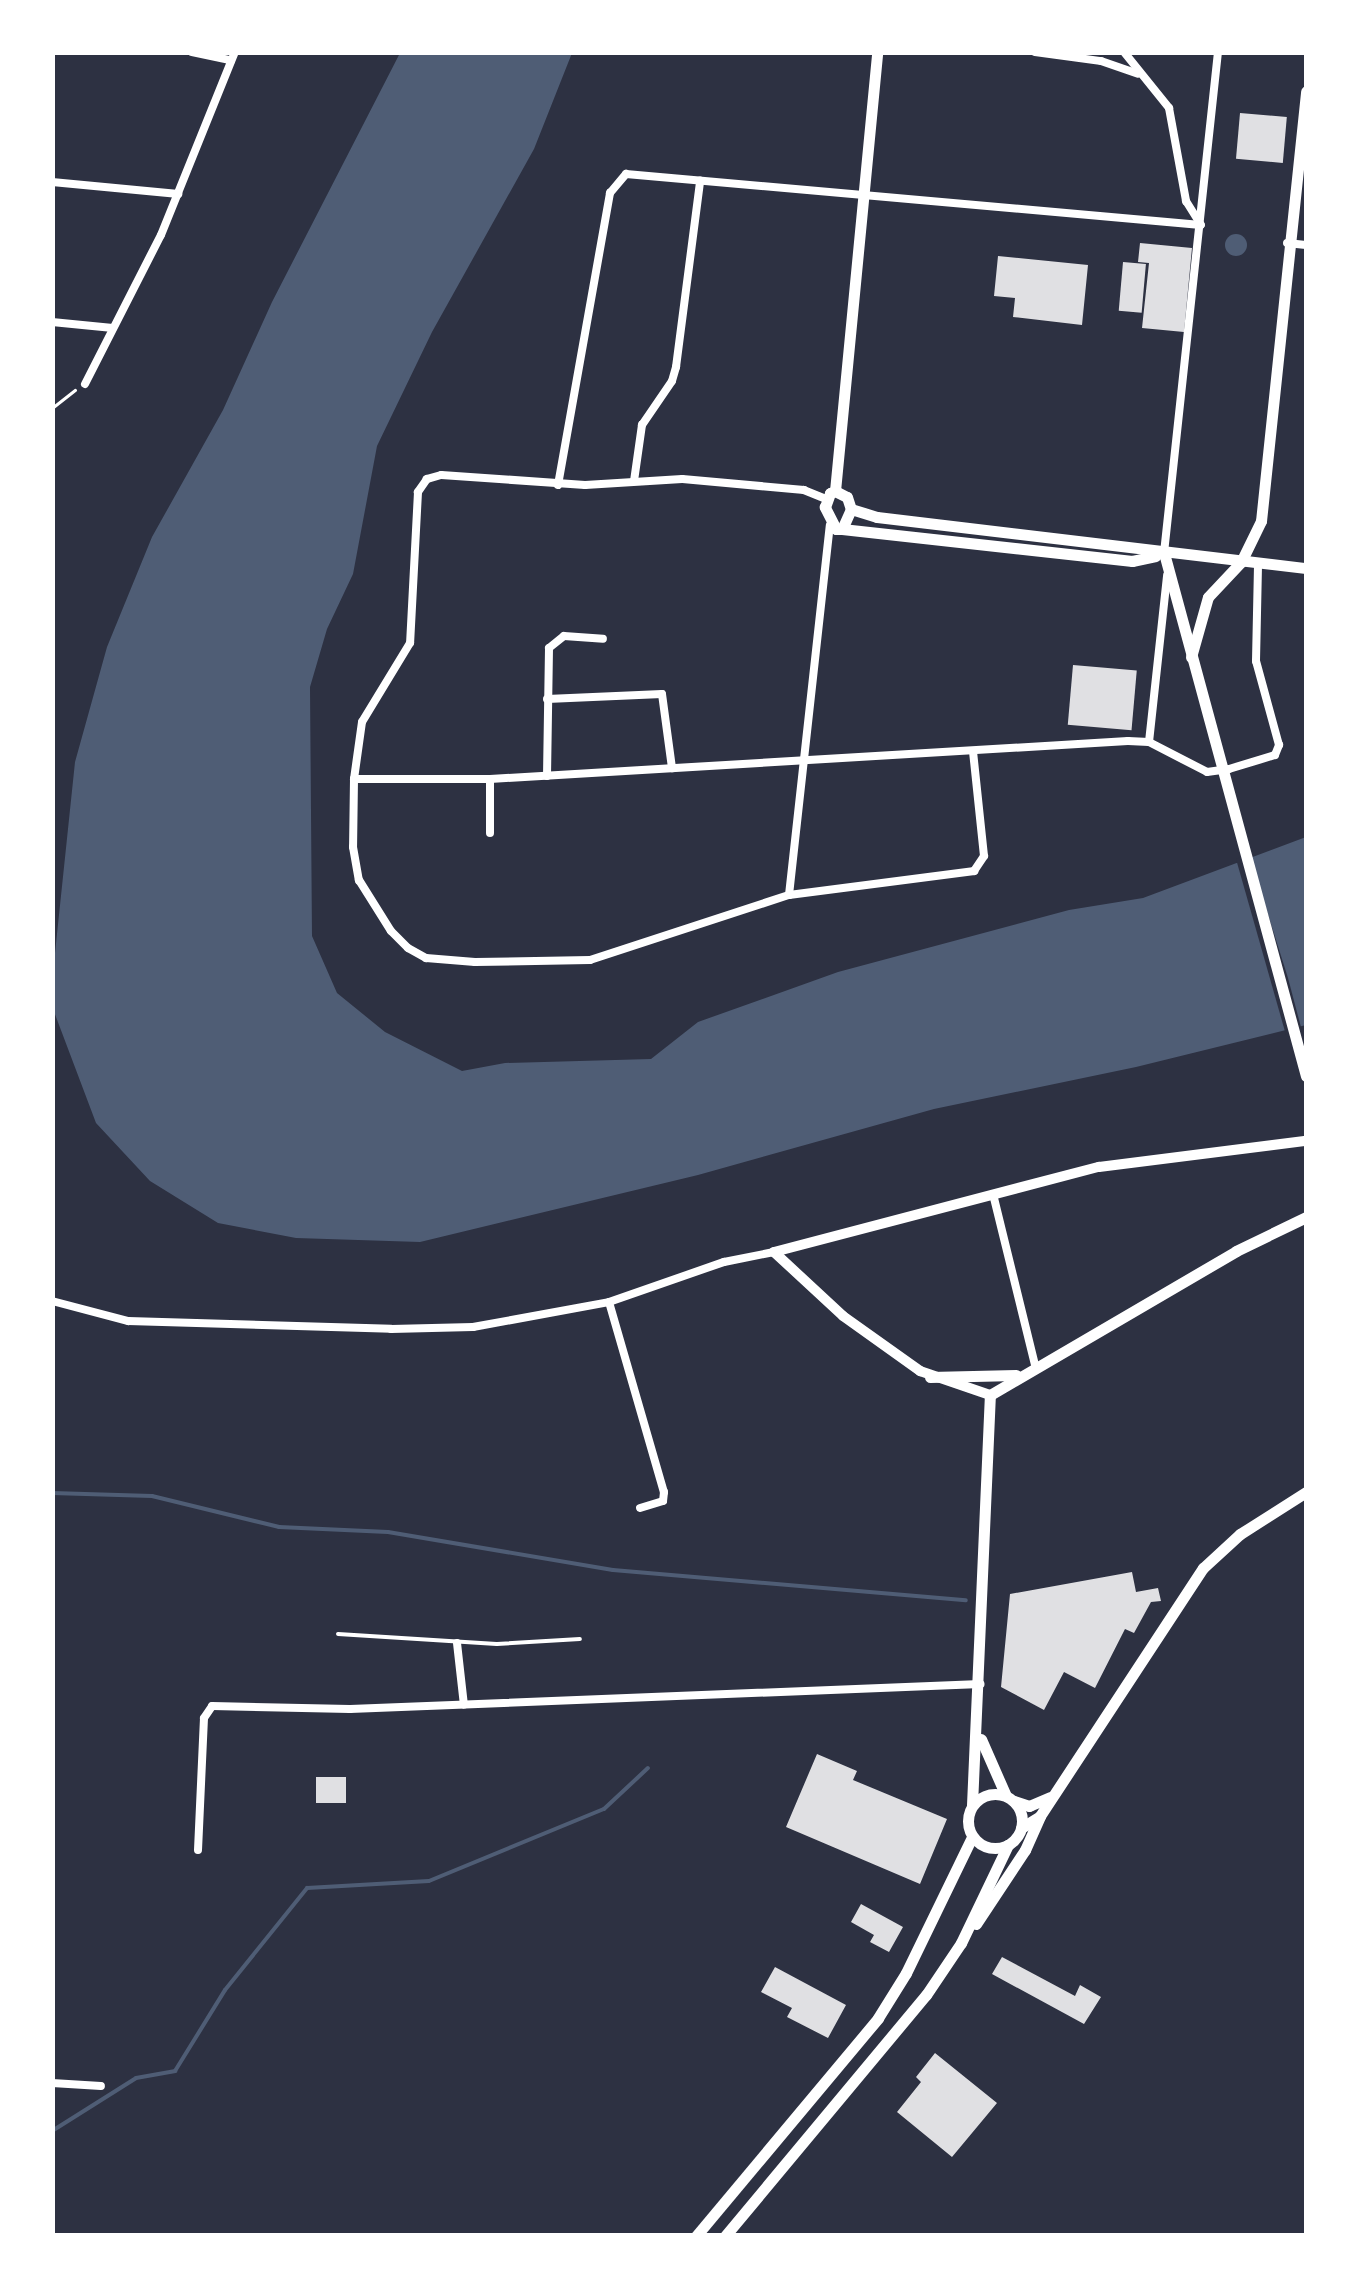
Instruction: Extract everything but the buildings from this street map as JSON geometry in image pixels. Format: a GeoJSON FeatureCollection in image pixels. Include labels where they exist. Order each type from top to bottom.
{"type":"FeatureCollection","features":[{"type":"Feature","properties":{"kind":"main road"},"geometry":{"type":"LineString","coordinates":[[836,527],[831,495],[877,52]]}},
{"type":"Feature","properties":{"kind":"main road"},"geometry":{"type":"LineString","coordinates":[[1191,657],[1208,596],[1241,562],[1261,521],[1287,243],[1306,91]]}},
{"type":"Feature","properties":{"kind":"main road"},"geometry":{"type":"LineString","coordinates":[[831,495],[847,497],[852,509]]}},
{"type":"Feature","properties":{"kind":"main road"},"geometry":{"type":"LineString","coordinates":[[852,509],[878,516],[1306,568]]}},
{"type":"Feature","properties":{"kind":"main road"},"geometry":{"type":"LineString","coordinates":[[836,527],[852,509]]}},
{"type":"Feature","properties":{"kind":"main road"},"geometry":{"type":"LineString","coordinates":[[836,527],[1132,562],[1164,553]]}},
{"type":"Feature","properties":{"kind":"main road"},"geometry":{"type":"LineString","coordinates":[[1164,553],[1198,692],[1306,1076]]}},
{"type":"Feature","properties":{"kind":"main road"},"geometry":{"type":"LineString","coordinates":[[1008,1845],[991,1848],[972,1837],[967,1821],[972,1805],[981,1684],[990,1395],[1035,1365],[1236,1251],[1306,1217]]}},
{"type":"Feature","properties":{"kind":"main road"},"geometry":{"type":"LineString","coordinates":[[930,1377],[1020,1375]]}},
{"type":"Feature","properties":{"kind":"main road"},"geometry":{"type":"LineString","coordinates":[[725,2236],[848,2092],[962,1943],[1016,1866],[1040,1816],[1192,1581],[1240,1534],[1306,1492]]}},
{"type":"Feature","properties":{"kind":"main road"},"geometry":{"type":"LineString","coordinates":[[978,1730],[1021,1814],[1021,1828]]}},
{"type":"Feature","properties":{"kind":"main road"},"geometry":{"type":"LineString","coordinates":[[972,1805],[986,1795],[1029,1806],[1054,1794]]}},
{"type":"Feature","properties":{"kind":"main road"},"geometry":{"type":"LineString","coordinates":[[962,1943],[1008,1845],[1021,1828],[1040,1816]]}},
{"type":"Feature","properties":{"kind":"main road"},"geometry":{"type":"LineString","coordinates":[[696,2236],[878,2018],[906,1974],[972,1837]]}},
{"type":"Feature","properties":{"kind":"street"},"geometry":{"type":"LineString","coordinates":[[85,384],[178,194],[233,56],[192,52]]}},
{"type":"Feature","properties":{"kind":"street"},"geometry":{"type":"LineString","coordinates":[[1035,52],[1101,61],[1140,75]]}},
{"type":"Feature","properties":{"kind":"street"},"geometry":{"type":"LineString","coordinates":[[1124,52],[1169,108],[1186,202],[1201,225]]}},
{"type":"Feature","properties":{"kind":"street"},"geometry":{"type":"LineString","coordinates":[[1164,553],[1218,52]]}},
{"type":"Feature","properties":{"kind":"street"},"geometry":{"type":"LineString","coordinates":[[558,485],[610,194],[626,174],[1201,225]]}},
{"type":"Feature","properties":{"kind":"street"},"geometry":{"type":"LineString","coordinates":[[634,482],[642,425],[672,381],[676,367],[700,181]]}},
{"type":"Feature","properties":{"kind":"street"},"geometry":{"type":"LineString","coordinates":[[52,182],[178,194]]}},
{"type":"Feature","properties":{"kind":"street"},"geometry":{"type":"LineString","coordinates":[[1287,243],[1306,244]]}},
{"type":"Feature","properties":{"kind":"street"},"geometry":{"type":"LineString","coordinates":[[52,322],[113,328]]}},
{"type":"Feature","properties":{"kind":"street"},"geometry":{"type":"LineString","coordinates":[[831,495],[682,480],[558,485],[441,474],[427,479],[418,492],[410,643],[362,722],[354,779],[353,847],[358,880],[391,930],[408,948],[426,958],[475,962],[590,960],[789,895],[968,873],[982,863],[973,752]]}},
{"type":"Feature","properties":{"kind":"street"},"geometry":{"type":"LineString","coordinates":[[789,895],[800,763],[836,527]]}},
{"type":"Feature","properties":{"kind":"street"},"geometry":{"type":"LineString","coordinates":[[354,779],[490,779],[1148,742],[1206,772],[1277,752],[1280,745],[1256,660],[1258,563]]}},
{"type":"Feature","properties":{"kind":"street"},"geometry":{"type":"LineString","coordinates":[[1148,742],[1167,575]]}},
{"type":"Feature","properties":{"kind":"street"},"geometry":{"type":"LineString","coordinates":[[547,776],[546,662],[555,640],[564,636],[603,639]]}},
{"type":"Feature","properties":{"kind":"street"},"geometry":{"type":"LineString","coordinates":[[548,699],[658,692],[665,696],[672,768]]}},
{"type":"Feature","properties":{"kind":"street"},"geometry":{"type":"LineString","coordinates":[[490,779],[490,833]]}},
{"type":"Feature","properties":{"kind":"street"},"geometry":{"type":"LineString","coordinates":[[52,1301],[128,1322],[391,1329],[473,1327],[609,1302],[724,1262],[1099,1167],[1306,1141]]}},
{"type":"Feature","properties":{"kind":"street"},"geometry":{"type":"LineString","coordinates":[[993,1194],[1035,1365]]}},
{"type":"Feature","properties":{"kind":"street"},"geometry":{"type":"LineString","coordinates":[[774,1252],[843,1316],[930,1377],[990,1395]]}},
{"type":"Feature","properties":{"kind":"street"},"geometry":{"type":"LineString","coordinates":[[609,1302],[665,1497],[640,1508]]}},
{"type":"Feature","properties":{"kind":"street"},"geometry":{"type":"LineString","coordinates":[[458,1643],[464,1705]]}},
{"type":"Feature","properties":{"kind":"street"},"geometry":{"type":"LineString","coordinates":[[198,1850],[204,1718],[212,1706],[464,1705],[981,1684]]}},
{"type":"Feature","properties":{"kind":"street"},"geometry":{"type":"LineString","coordinates":[[52,2083],[101,2086]]}},
{"type":"Feature","properties":{"kind":"lane"},"geometry":{"type":"LineString","coordinates":[[338,1634],[458,1643],[580,1639]]}},
{"type":"Feature","properties":{"kind":"path"},"geometry":{"type":"LineString","coordinates":[[52,408],[85,384]]}},
{"type":"Feature","properties":{"kind":"water"},"geometry":{"type":"Polygon","coordinates":[[[400,53],[572,53],[534,149],[432,332],[377,446],[353,574],[327,629],[310,687],[312,936],[337,993],[385,1032],[462,1071],[505,1063],[651,1059],[698,1022],[838,972],[1069,910],[1143,898],[1306,837],[1306,1025],[1136,1067],[934,1109],[698,1175],[420,1242],[296,1238],[218,1223],[150,1181],[96,1123],[53,1009],[53,972],[75,762],[107,647],[152,537],[223,410],[272,302],[400,53]]]}},
{"type":"Feature","properties":{"kind":"water"},"geometry":{"type":"Polygon","coordinates":[[[1232,234],[1240,234],[1247,245],[1240,256],[1232,256],[1225,249],[1225,241],[1232,234]]]}},
{"type":"Feature","properties":{"kind":"pier"},"geometry":{"type":"Polygon","coordinates":[[[1249,854],[1302,1031],[1286,1035],[1236,859],[1249,854]]]}},
{"type":"Feature","properties":{"kind":"waterway"},"geometry":{"type":"LineString","coordinates":[[52,1493],[152,1496],[279,1527],[388,1532],[613,1570],[966,1600]]}},
{"type":"Feature","properties":{"kind":"waterway"},"geometry":{"type":"LineString","coordinates":[[52,2131],[136,2078],[175,2071],[225,1990],[307,1888],[429,1881],[604,1809],[648,1768]]}}]}
